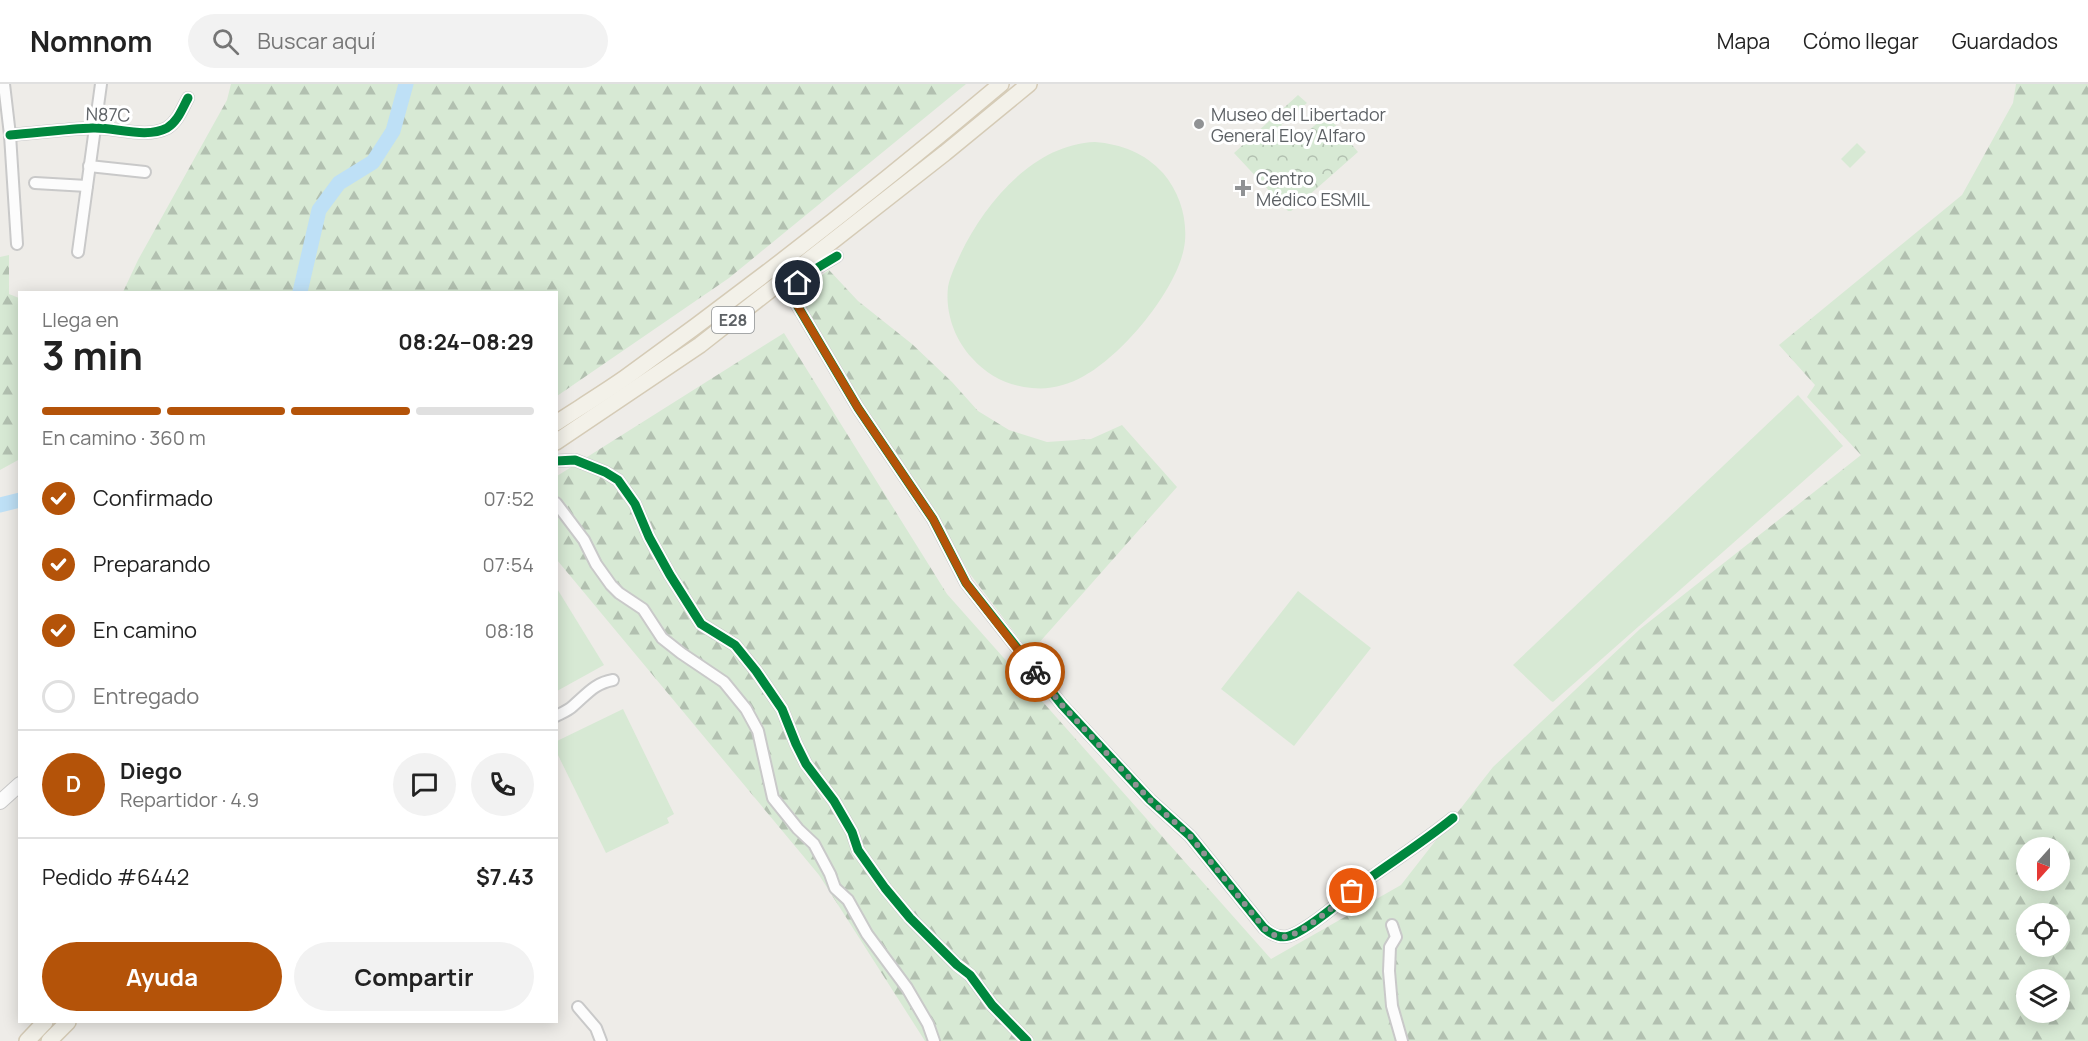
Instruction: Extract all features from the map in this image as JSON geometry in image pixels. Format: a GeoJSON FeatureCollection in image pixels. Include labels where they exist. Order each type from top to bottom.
{"type":"FeatureCollection","features":[{"type":"Feature","properties":{"kind":"main road","name":"E28"},"geometry":{"type":"LineString","coordinates":[[558,422],[622,380],[803,246],[1001,84]]}},
{"type":"Feature","properties":{"kind":"main road","name":"E28"},"geometry":{"type":"LineString","coordinates":[[558,441],[700,345],[945,153],[1029,84]]}},
{"type":"Feature","properties":{"kind":"main road"},"geometry":{"type":"LineString","coordinates":[[0,802],[18,786]]}},
{"type":"Feature","properties":{"kind":"main road"},"geometry":{"type":"LineString","coordinates":[[27,1041],[44,1023]]}},
{"type":"Feature","properties":{"kind":"main road"},"geometry":{"type":"LineString","coordinates":[[49,1041],[67,1023]]}},
{"type":"Feature","properties":{"kind":"street"},"geometry":{"type":"LineString","coordinates":[[3,84],[10,135],[16,244]]}},
{"type":"Feature","properties":{"kind":"street"},"geometry":{"type":"LineString","coordinates":[[78,252],[101,84]]}},
{"type":"Feature","properties":{"kind":"street","name":"N87C"},"geometry":{"type":"LineString","coordinates":[[10,135],[95,128],[128,132],[158,131],[168,127],[178,118],[188,98]]}},
{"type":"Feature","properties":{"kind":"street"},"geometry":{"type":"LineString","coordinates":[[89,166],[145,172]]}},
{"type":"Feature","properties":{"kind":"street"},"geometry":{"type":"LineString","coordinates":[[35,183],[87,186]]}},
{"type":"Feature","properties":{"kind":"street"},"geometry":{"type":"LineString","coordinates":[[837,256],[817,268],[792,290],[797,305],[858,408],[933,519],[966,583],[1062,705],[1150,800],[1190,836],[1264,928],[1279,937],[1289,936],[1307,926],[1453,818]]}},
{"type":"Feature","properties":{"kind":"street"},"geometry":{"type":"LineString","coordinates":[[558,461],[575,460],[618,480],[635,504],[649,537],[701,624],[735,645],[782,709],[806,764],[834,801],[852,832],[858,850],[885,888],[910,918],[970,975],[992,1005],[1027,1041]]}},
{"type":"Feature","properties":{"kind":"street"},"geometry":{"type":"LineString","coordinates":[[558,506],[584,540],[596,564],[611,585],[643,609],[662,638],[724,682],[746,709],[758,731],[773,798],[798,829],[814,844],[835,888],[848,900],[867,934],[899,975],[934,1041]]}},
{"type":"Feature","properties":{"kind":"street"},"geometry":{"type":"LineString","coordinates":[[558,715],[572,708],[585,693],[602,682],[613,680]]}},
{"type":"Feature","properties":{"kind":"street"},"geometry":{"type":"LineString","coordinates":[[1392,924],[1396,937],[1390,947],[1389,971],[1392,1006],[1402,1041]]}},
{"type":"Feature","properties":{"kind":"street"},"geometry":{"type":"LineString","coordinates":[[578,1007],[596,1028],[601,1041]]}},
{"type":"Feature","properties":{"kind":"green space"},"geometry":{"type":"Polygon","coordinates":[[[231,84],[966,84],[729,278],[558,395],[558,291],[123,291],[138,260],[227,100],[231,84]]]}},
{"type":"Feature","properties":{"kind":"green space"},"geometry":{"type":"Polygon","coordinates":[[[2016,84],[2088,84],[2088,1041],[925,1041],[819,875],[558,561],[558,475],[784,333],[947,594],[1271,959],[1401,885],[1493,767],[1640,629],[1861,455],[1807,397],[1815,385],[1779,345],[1962,195],[2013,103],[2016,84]]]}},
{"type":"Feature","properties":{"kind":"green space"},"geometry":{"type":"Polygon","coordinates":[[[1298,95],[1307,103],[1281,125],[1295,142],[1327,115],[1358,152],[1291,211],[1288,211],[1234,153],[1298,95]]]}},
{"type":"Feature","properties":{"kind":"green space"},"geometry":{"type":"Polygon","coordinates":[[[1095,142],[1123,147],[1140,155],[1156,166],[1169,180],[1178,196],[1185,222],[1185,241],[1181,259],[1162,298],[1148,318],[1116,352],[1099,366],[1078,379],[1052,387],[1032,388],[1015,385],[992,375],[978,364],[961,343],[952,325],[948,307],[948,287],[952,274],[961,253],[983,215],[1014,180],[1032,165],[1052,153],[1073,145],[1095,142]]]}},
{"type":"Feature","properties":{"kind":"green space"},"geometry":{"type":"Polygon","coordinates":[[[1857,143],[1866,152],[1850,168],[1841,159],[1857,143]]]}},
{"type":"Feature","properties":{"kind":"green space"},"geometry":{"type":"Polygon","coordinates":[[[9,255],[9,294],[18,298],[18,460],[0,470],[0,257],[9,255]]]}},
{"type":"Feature","properties":{"kind":"green space"},"geometry":{"type":"Polygon","coordinates":[[[829,270],[858,301],[912,344],[952,382],[978,411],[1009,430],[1047,442],[1091,439],[1122,425],[1177,487],[1030,653],[970,574],[929,503],[866,411],[797,293],[829,270]]]}},
{"type":"Feature","properties":{"kind":"green space"},"geometry":{"type":"Polygon","coordinates":[[[1798,395],[1843,446],[1553,702],[1551,701],[1513,665],[1798,395]]]}},
{"type":"Feature","properties":{"kind":"green space"},"geometry":{"type":"Polygon","coordinates":[[[558,590],[604,665],[558,690],[558,590]]]}},
{"type":"Feature","properties":{"kind":"green space"},"geometry":{"type":"Polygon","coordinates":[[[1298,591],[1371,648],[1294,746],[1221,689],[1298,591]]]}},
{"type":"Feature","properties":{"kind":"green space"},"geometry":{"type":"Polygon","coordinates":[[[623,709],[674,814],[667,818],[669,823],[606,853],[558,755],[558,741],[623,709]]]}},
{"type":"Feature","properties":{"kind":"waterway"},"geometry":{"type":"LineString","coordinates":[[300,291],[319,210],[339,183],[373,162],[393,131],[406,84]]}},
{"type":"Feature","properties":{"kind":"waterway"},"geometry":{"type":"LineString","coordinates":[[0,505],[18,500]]}},
{"type":"Feature","properties":{"kind":"cycle path"},"geometry":{"type":"LineString","coordinates":[[10,135],[93,128],[140,133],[159,131],[174,122],[188,98]]}},
{"type":"Feature","properties":{"kind":"cycle path"},"geometry":{"type":"LineString","coordinates":[[837,256],[817,268],[792,290],[797,305],[858,408],[933,519],[966,583],[1062,705],[1150,800],[1190,836],[1264,928],[1282,937],[1297,932],[1318,919],[1367,880],[1453,818]]}},
{"type":"Feature","properties":{"kind":"cycle path"},"geometry":{"type":"LineString","coordinates":[[558,461],[575,460],[618,480],[635,504],[649,537],[701,624],[735,645],[782,709],[806,764],[834,801],[852,832],[858,850],[885,888],[910,918],[970,975],[992,1005],[1027,1041]]}},
{"type":"Feature","properties":{"kind":"way so far"},"geometry":{"type":"LineString","coordinates":[[1035,672],[1062,705],[1150,800],[1190,836],[1271,934],[1279,937],[1289,936],[1307,926],[1352,891]]}},
{"type":"Feature","properties":{"kind":"place","name":"Museo del Libertador General Eloy Alfaro"},"geometry":{"type":"Point","coordinates":[1199,124]}},
{"type":"Feature","properties":{"kind":"place","name":"Centro Médico ESMIL"},"geometry":{"type":"Point","coordinates":[1243,188]}},
{"type":"Feature","properties":{"kind":"route"},"geometry":{"type":"LineString","coordinates":[[798,283],[792,290],[797,305],[858,408],[933,519],[966,583],[1035,672]]}}]}
